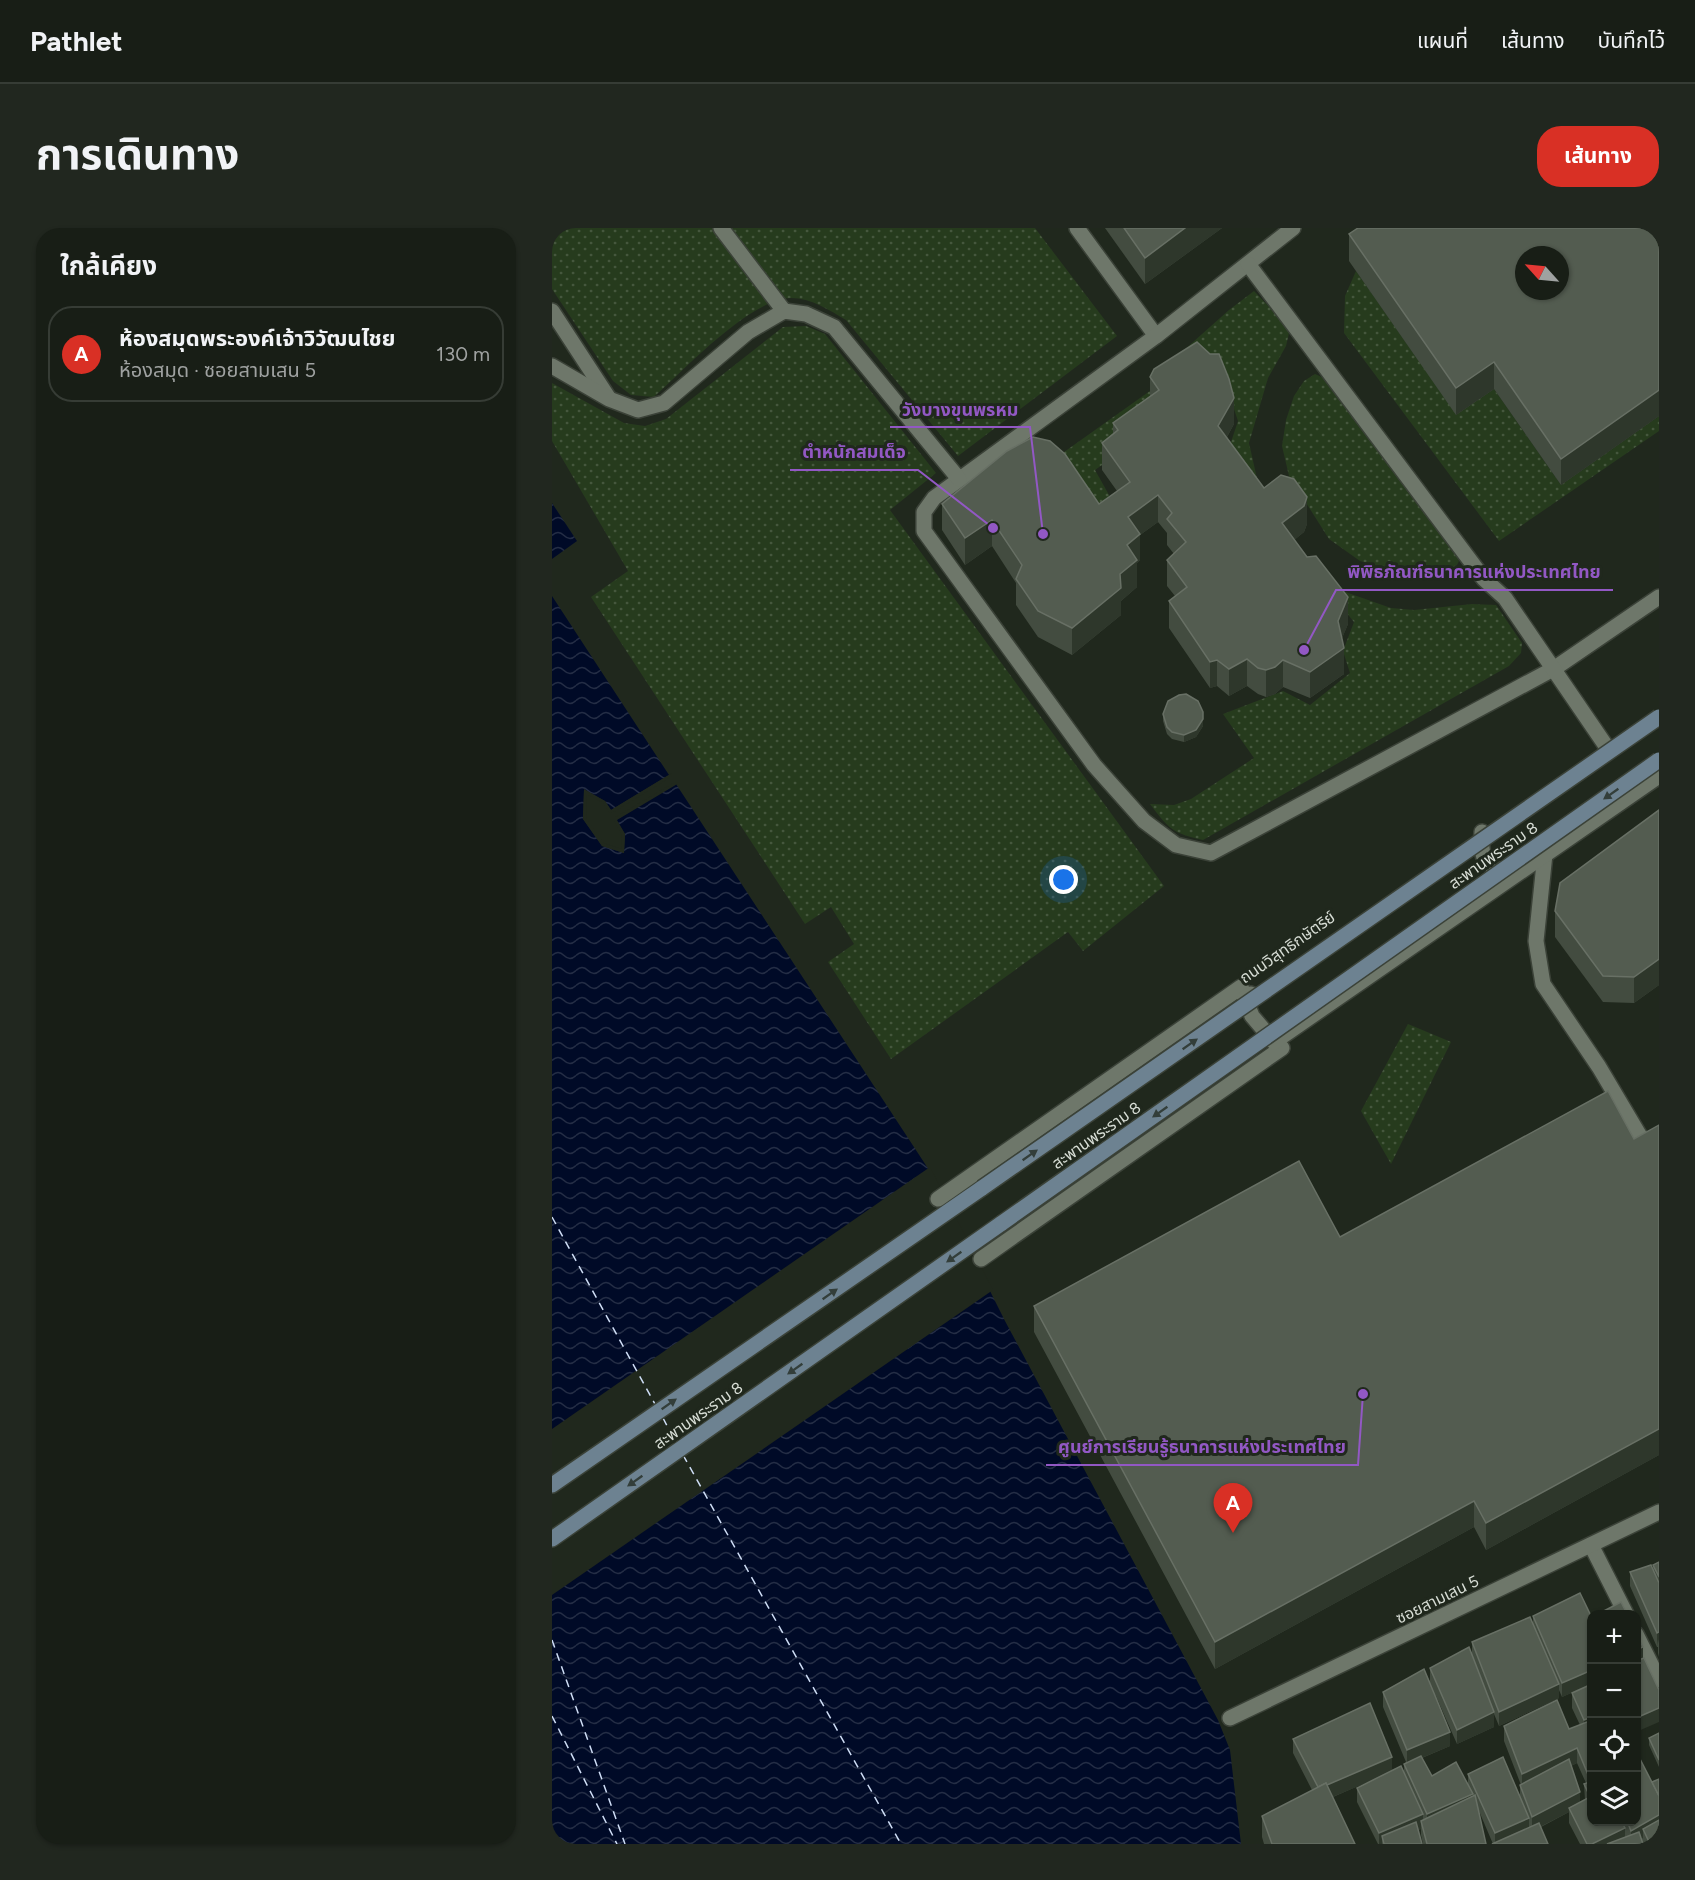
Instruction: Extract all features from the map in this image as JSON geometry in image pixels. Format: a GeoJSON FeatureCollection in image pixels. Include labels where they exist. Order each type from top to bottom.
{"type":"FeatureCollection","features":[{"type":"Feature","properties":{"kind":"main road","name":"สะพานพระราม 8"},"geometry":{"type":"LineString","coordinates":[[552,1485],[1659,717]]}},
{"type":"Feature","properties":{"kind":"main road","name":"สะพานพระราม 8"},"geometry":{"type":"LineString","coordinates":[[552,1539],[1659,760]]}},
{"type":"Feature","properties":{"kind":"street"},"geometry":{"type":"LineString","coordinates":[[721,228],[784,311]]}},
{"type":"Feature","properties":{"kind":"street"},"geometry":{"type":"LineString","coordinates":[[1077,228],[1156,336]]}},
{"type":"Feature","properties":{"kind":"street"},"geometry":{"type":"LineString","coordinates":[[1293,228],[1156,336],[934,498],[924,512],[924,531],[1094,765],[1144,821],[1176,845],[1211,853],[1555,668],[1659,597]]}},
{"type":"Feature","properties":{"kind":"street"},"geometry":{"type":"LineString","coordinates":[[1248,264],[1484,579],[1505,598],[1555,668],[1606,746]]}},
{"type":"Feature","properties":{"kind":"street"},"geometry":{"type":"LineString","coordinates":[[552,311],[609,399]]}},
{"type":"Feature","properties":{"kind":"street"},"geometry":{"type":"LineString","coordinates":[[552,366],[609,399],[638,410],[664,403],[748,332],[784,311],[806,314],[834,327],[959,479]]}},
{"type":"Feature","properties":{"kind":"street","name":"ถนนวิสุทธิกษัตริย์"},"geometry":{"type":"LineString","coordinates":[[1274,1042],[1252,1016],[1245,998],[1659,708]]}},
{"type":"Feature","properties":{"kind":"street"},"geometry":{"type":"LineString","coordinates":[[981,1259],[1282,1048],[1274,1042],[1659,776]]}},
{"type":"Feature","properties":{"kind":"street"},"geometry":{"type":"LineString","coordinates":[[1482,831],[1481,848],[1485,863],[1512,877]]}},
{"type":"Feature","properties":{"kind":"street"},"geometry":{"type":"LineString","coordinates":[[1545,854],[1536,941],[1543,984],[1599,1067],[1650,1153]]}},
{"type":"Feature","properties":{"kind":"street"},"geometry":{"type":"LineString","coordinates":[[938,1199],[1241,987],[1245,998]]}},
{"type":"Feature","properties":{"kind":"street","name":"ซอยสามเสน 5"},"geometry":{"type":"LineString","coordinates":[[1230,1718],[1659,1512]]}},
{"type":"Feature","properties":{"kind":"street"},"geometry":{"type":"LineString","coordinates":[[1591,1545],[1624,1610]]}},
{"type":"Feature","properties":{"kind":"street"},"geometry":{"type":"LineString","coordinates":[[1641,1644],[1659,1680]]}},
{"type":"Feature","properties":{"kind":"green space"},"geometry":{"type":"Polygon","coordinates":[[[552,228],[1035,228],[1117,336],[958,456],[846,320],[806,300],[791,298],[775,301],[757,310],[718,338],[654,397],[631,395],[613,381],[552,289],[552,228]]]}},
{"type":"Feature","properties":{"kind":"green space"},"geometry":{"type":"Polygon","coordinates":[[[1356,271],[1456,414],[1494,389],[1561,485],[1659,416],[1659,431],[1499,541],[1344,333],[1345,296],[1356,271]]]}},
{"type":"Feature","properties":{"kind":"green space"},"geometry":{"type":"Polygon","coordinates":[[[1254,291],[1282,320],[1289,333],[1286,346],[1268,378],[1249,443],[1258,483],[1234,461],[1231,442],[1238,421],[1224,379],[1095,470],[1118,511],[1098,525],[1050,462],[1171,376],[1165,367],[1254,291]]]}},
{"type":"Feature","properties":{"kind":"green space"},"geometry":{"type":"Polygon","coordinates":[[[806,326],[825,334],[936,473],[890,510],[1164,886],[1083,951],[1068,932],[891,1059],[828,962],[854,944],[831,907],[805,924],[591,597],[628,571],[552,441],[552,383],[624,423],[645,426],[666,419],[783,327],[806,326]]]}},
{"type":"Feature","properties":{"kind":"green space"},"geometry":{"type":"Polygon","coordinates":[[[1315,374],[1324,378],[1451,544],[1459,561],[1456,567],[1442,573],[1405,575],[1360,561],[1329,539],[1289,476],[1282,446],[1286,420],[1294,396],[1304,381],[1315,374]]]}},
{"type":"Feature","properties":{"kind":"green space"},"geometry":{"type":"Polygon","coordinates":[[[1331,587],[1391,608],[1414,610],[1472,604],[1496,605],[1522,643],[1521,653],[1509,666],[1203,840],[1172,829],[1150,804],[1174,805],[1191,799],[1254,758],[1223,714],[1283,691],[1310,705],[1350,673],[1343,651],[1354,622],[1328,590],[1331,587]]]}},
{"type":"Feature","properties":{"kind":"green space"},"geometry":{"type":"Polygon","coordinates":[[[1408,1024],[1451,1042],[1391,1164],[1361,1111],[1408,1024]]]}},
{"type":"Feature","properties":{"kind":"water"},"geometry":{"type":"Polygon","coordinates":[[[552,503],[577,541],[552,559],[552,503]]]}},
{"type":"Feature","properties":{"kind":"water"},"geometry":{"type":"Polygon","coordinates":[[[552,596],[669,775],[611,810],[605,801],[584,790],[583,819],[602,846],[624,853],[625,834],[616,820],[676,784],[931,1173],[1005,1321],[1218,1720],[1230,1750],[1241,1844],[552,1844],[552,596]]]}},
{"type":"Feature","properties":{"kind":"pier"},"geometry":{"type":"Polygon","coordinates":[[[672,773],[671,777],[612,813],[603,803],[587,794],[586,818],[604,843],[621,849],[622,835],[614,818],[675,782],[679,783],[617,820],[625,834],[624,853],[602,846],[583,819],[584,789],[605,801],[611,810],[672,773]]]}},
{"type":"Feature","properties":{"kind":"pier"},"geometry":{"type":"Polygon","coordinates":[[[930,1167],[993,1290],[552,1595],[552,1429],[930,1167]]]}},
{"type":"Feature","properties":{"kind":"building"},"geometry":{"type":"Polygon","coordinates":[[[1124,228],[1185,228],[1145,258],[1124,228]]]}},
{"type":"Feature","properties":{"kind":"building"},"geometry":{"type":"Polygon","coordinates":[[[1358,228],[1659,228],[1659,390],[1561,459],[1494,362],[1456,388],[1349,234],[1358,228]]]}},
{"type":"Feature","properties":{"kind":"building"},"geometry":{"type":"Polygon","coordinates":[[[1197,342],[1210,354],[1219,354],[1234,398],[1218,426],[1264,488],[1281,475],[1294,479],[1307,497],[1304,506],[1282,523],[1307,557],[1316,556],[1348,597],[1338,621],[1344,648],[1310,672],[1283,660],[1275,667],[1266,670],[1258,668],[1247,659],[1229,669],[1217,660],[1210,662],[1169,601],[1187,587],[1167,560],[1186,542],[1167,519],[1172,513],[1158,495],[1128,517],[1140,534],[1127,545],[1137,560],[1120,574],[1121,588],[1072,628],[1038,611],[1016,579],[1022,565],[992,520],[965,538],[942,504],[1007,451],[1033,437],[1050,441],[1065,454],[1099,504],[1130,482],[1102,443],[1118,430],[1113,423],[1159,390],[1150,377],[1154,369],[1197,342]]]}},
{"type":"Feature","properties":{"kind":"building"},"geometry":{"type":"Polygon","coordinates":[[[1186,694],[1198,701],[1203,712],[1203,719],[1196,730],[1184,735],[1172,732],[1167,727],[1163,714],[1168,701],[1186,694]]]}},
{"type":"Feature","properties":{"kind":"building"},"geometry":{"type":"Polygon","coordinates":[[[1659,810],[1659,959],[1634,977],[1603,976],[1555,911],[1560,883],[1659,810]]]}},
{"type":"Feature","properties":{"kind":"building"},"geometry":{"type":"Polygon","coordinates":[[[1608,1091],[1634,1139],[1659,1125],[1659,1429],[1486,1523],[1474,1501],[1215,1642],[1034,1306],[1299,1161],[1340,1237],[1608,1091]]]}},
{"type":"Feature","properties":{"kind":"building"},"geometry":{"type":"Polygon","coordinates":[[[1659,1562],[1659,1577],[1653,1565],[1659,1562]]]}},
{"type":"Feature","properties":{"kind":"building"},"geometry":{"type":"Polygon","coordinates":[[[1651,1565],[1659,1583],[1659,1632],[1657,1633],[1630,1572],[1651,1565]]]}},
{"type":"Feature","properties":{"kind":"building"},"geometry":{"type":"Polygon","coordinates":[[[1580,1593],[1588,1610],[1587,1672],[1562,1683],[1533,1616],[1580,1593]]]}},
{"type":"Feature","properties":{"kind":"building"},"geometry":{"type":"Polygon","coordinates":[[[1621,1602],[1625,1610],[1606,1610],[1621,1602]]]}},
{"type":"Feature","properties":{"kind":"building"},"geometry":{"type":"Polygon","coordinates":[[[1530,1617],[1559,1684],[1499,1712],[1472,1642],[1530,1617]]]}},
{"type":"Feature","properties":{"kind":"building"},"geometry":{"type":"Polygon","coordinates":[[[1469,1647],[1494,1712],[1457,1730],[1430,1668],[1469,1647]]]}},
{"type":"Feature","properties":{"kind":"building"},"geometry":{"type":"Polygon","coordinates":[[[1644,1658],[1659,1690],[1659,1708],[1641,1716],[1641,1664],[1641,1659],[1644,1658]]]}},
{"type":"Feature","properties":{"kind":"building"},"geometry":{"type":"Polygon","coordinates":[[[1424,1669],[1450,1732],[1407,1750],[1383,1692],[1424,1669]]]}},
{"type":"Feature","properties":{"kind":"building"},"geometry":{"type":"Polygon","coordinates":[[[1587,1686],[1587,1719],[1584,1720],[1572,1693],[1587,1686]]]}},
{"type":"Feature","properties":{"kind":"building"},"geometry":{"type":"Polygon","coordinates":[[[1557,1700],[1569,1729],[1587,1722],[1587,1772],[1577,1748],[1522,1774],[1504,1726],[1557,1700]]]}},
{"type":"Feature","properties":{"kind":"building"},"geometry":{"type":"Polygon","coordinates":[[[1370,1703],[1392,1757],[1318,1787],[1293,1739],[1370,1703]]]}},
{"type":"Feature","properties":{"kind":"building"},"geometry":{"type":"Polygon","coordinates":[[[1659,1733],[1659,1760],[1649,1738],[1659,1733]]]}},
{"type":"Feature","properties":{"kind":"building"},"geometry":{"type":"Polygon","coordinates":[[[1421,1756],[1432,1776],[1456,1762],[1473,1794],[1427,1814],[1404,1764],[1421,1756]]]}},
{"type":"Feature","properties":{"kind":"building"},"geometry":{"type":"Polygon","coordinates":[[[1503,1757],[1529,1818],[1495,1833],[1468,1774],[1503,1757]]]}},
{"type":"Feature","properties":{"kind":"building"},"geometry":{"type":"Polygon","coordinates":[[[1569,1759],[1580,1792],[1532,1817],[1520,1785],[1569,1759]]]}},
{"type":"Feature","properties":{"kind":"building"},"geometry":{"type":"Polygon","coordinates":[[[1641,1761],[1659,1796],[1659,1815],[1641,1825],[1641,1761]]]}},
{"type":"Feature","properties":{"kind":"building"},"geometry":{"type":"Polygon","coordinates":[[[1401,1766],[1423,1814],[1379,1833],[1357,1788],[1401,1766]]]}},
{"type":"Feature","properties":{"kind":"building"},"geometry":{"type":"Polygon","coordinates":[[[1659,1779],[1659,1796],[1652,1782],[1659,1779]]]}},
{"type":"Feature","properties":{"kind":"building"},"geometry":{"type":"Polygon","coordinates":[[[1326,1783],[1355,1844],[1272,1844],[1262,1816],[1326,1783]]]}},
{"type":"Feature","properties":{"kind":"building"},"geometry":{"type":"Polygon","coordinates":[[[1475,1795],[1486,1844],[1427,1844],[1421,1821],[1475,1795]]]}},
{"type":"Feature","properties":{"kind":"building"},"geometry":{"type":"Polygon","coordinates":[[[1587,1799],[1587,1826],[1624,1826],[1625,1828],[1592,1844],[1587,1844],[1569,1808],[1587,1799]]]}},
{"type":"Feature","properties":{"kind":"building"},"geometry":{"type":"Polygon","coordinates":[[[1659,1820],[1659,1844],[1650,1844],[1643,1829],[1659,1820]]]}},
{"type":"Feature","properties":{"kind":"building"},"geometry":{"type":"Polygon","coordinates":[[[1416,1822],[1422,1844],[1384,1844],[1382,1836],[1416,1822]]]}},
{"type":"Feature","properties":{"kind":"building"},"geometry":{"type":"Polygon","coordinates":[[[1539,1823],[1548,1844],[1492,1844],[1539,1823]]]}},
{"type":"Feature","properties":{"kind":"building"},"geometry":{"type":"Polygon","coordinates":[[[1629,1826],[1640,1826],[1631,1831],[1629,1826]]]}},
{"type":"Feature","properties":{"kind":"building"},"geometry":{"type":"Polygon","coordinates":[[[1639,1832],[1643,1844],[1607,1844],[1639,1832]]]}},
{"type":"Feature","properties":{"kind":"ferry route"},"geometry":{"type":"LineString","coordinates":[[552,1217],[656,1406]]}},
{"type":"Feature","properties":{"kind":"ferry route"},"geometry":{"type":"LineString","coordinates":[[663,1418],[676,1443]]}},
{"type":"Feature","properties":{"kind":"ferry route"},"geometry":{"type":"LineString","coordinates":[[683,1455],[901,1844]]}},
{"type":"Feature","properties":{"kind":"ferry route"},"geometry":{"type":"LineString","coordinates":[[552,1640],[625,1844]]}},
{"type":"Feature","properties":{"kind":"ferry route"},"geometry":{"type":"LineString","coordinates":[[552,1716],[617,1844]]}},
{"type":"Feature","properties":{"kind":"place","name":"ตำหนักสมเด็จ"},"geometry":{"type":"Point","coordinates":[993,528]}},
{"type":"Feature","properties":{"kind":"place","name":"วังบางขุนพรหม"},"geometry":{"type":"Point","coordinates":[1043,534]}},
{"type":"Feature","properties":{"kind":"place","name":"พิพิธภัณฑ์ธนาคารแห่งประเทศไทย"},"geometry":{"type":"Point","coordinates":[1304,650]}},
{"type":"Feature","properties":{"kind":"place","name":"ศูนย์การเรียนรู้ธนาคารแห่งประเทศไทย"},"geometry":{"type":"Point","coordinates":[1363,1394]}},
{"type":"Feature","properties":{"kind":"place","name":"ห้องสมุดพระองค์เจ้าวิวัฒนไชย"},"geometry":{"type":"Point","coordinates":[1233,1533]}}]}
